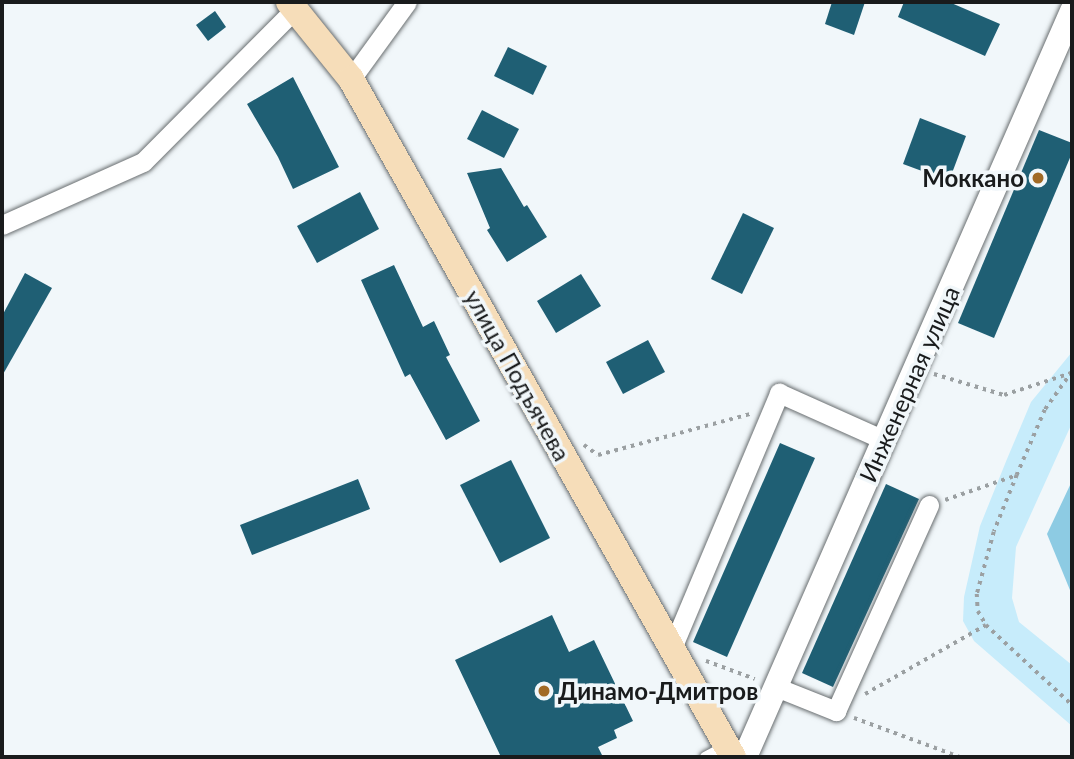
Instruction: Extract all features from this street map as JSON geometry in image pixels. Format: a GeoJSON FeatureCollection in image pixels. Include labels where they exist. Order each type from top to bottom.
{"type":"FeatureCollection","features":[{"type":"Feature","properties":{"kind":"main road","name":"улица Подъячева"},"geometry":{"type":"LineString","coordinates":[[293,5],[351,79],[672,648],[728,754]]}},
{"type":"Feature","properties":{"kind":"street"},"geometry":{"type":"LineString","coordinates":[[351,79],[407,2]]}},
{"type":"Feature","properties":{"kind":"street"},"geometry":{"type":"LineString","coordinates":[[2,225],[143,162],[293,5]]}},
{"type":"Feature","properties":{"kind":"street","name":"Инженерная улица"},"geometry":{"type":"LineString","coordinates":[[728,754],[776,687],[1072,11]]}},
{"type":"Feature","properties":{"kind":"street"},"geometry":{"type":"LineString","coordinates":[[672,648],[779,393],[884,440]]}},
{"type":"Feature","properties":{"kind":"street"},"geometry":{"type":"LineString","coordinates":[[776,687],[836,711],[929,505]]}},
{"type":"Feature","properties":{"kind":"path"},"geometry":{"type":"LineString","coordinates":[[916,368],[1004,395],[1072,372]]}},
{"type":"Feature","properties":{"kind":"path"},"geometry":{"type":"LineString","coordinates":[[1072,372],[1045,410],[994,532],[976,594],[978,611],[986,625],[1072,705]]}},
{"type":"Feature","properties":{"kind":"path"},"geometry":{"type":"LineString","coordinates":[[579,441],[598,455],[773,407]]}},
{"type":"Feature","properties":{"kind":"path"},"geometry":{"type":"LineString","coordinates":[[929,505],[1017,475]]}},
{"type":"Feature","properties":{"kind":"path"},"geometry":{"type":"LineString","coordinates":[[836,711],[986,625]]}},
{"type":"Feature","properties":{"kind":"path"},"geometry":{"type":"LineString","coordinates":[[672,648],[776,687]]}},
{"type":"Feature","properties":{"kind":"path"},"geometry":{"type":"LineString","coordinates":[[836,711],[960,757]]}},
{"type":"Feature","properties":{"kind":"shaded area"},"geometry":{"type":"Polygon","coordinates":[[[1072,352],[1072,423],[1016,547],[1012,598],[1019,622],[1072,665],[1072,726],[974,641],[963,621],[964,597],[980,526],[1007,459],[1031,402],[1072,352]]]}},
{"type":"Feature","properties":{"kind":"shaded area"},"geometry":{"type":"Polygon","coordinates":[[[1072,481],[1072,595],[1047,534],[1072,481]]]}},
{"type":"Feature","properties":{"kind":"building"},"geometry":{"type":"Polygon","coordinates":[[[832,2],[865,2],[854,35],[825,24],[832,2]]]}},
{"type":"Feature","properties":{"kind":"building"},"geometry":{"type":"Polygon","coordinates":[[[904,2],[949,2],[1000,24],[985,56],[898,17],[904,2]]]}},
{"type":"Feature","properties":{"kind":"building"},"geometry":{"type":"Polygon","coordinates":[[[215,11],[226,27],[208,41],[196,25],[215,11]]]}},
{"type":"Feature","properties":{"kind":"building"},"geometry":{"type":"Polygon","coordinates":[[[508,47],[547,66],[533,95],[494,76],[508,47]]]}},
{"type":"Feature","properties":{"kind":"building"},"geometry":{"type":"Polygon","coordinates":[[[293,77],[339,167],[293,189],[247,104],[293,77]]]}},
{"type":"Feature","properties":{"kind":"building"},"geometry":{"type":"Polygon","coordinates":[[[482,110],[519,129],[504,158],[467,139],[482,110]]]}},
{"type":"Feature","properties":{"kind":"building"},"geometry":{"type":"Polygon","coordinates":[[[920,118],[966,136],[949,181],[903,164],[920,118]]]}},
{"type":"Feature","properties":{"kind":"building"},"geometry":{"type":"Polygon","coordinates":[[[1039,130],[1072,143],[1072,153],[994,338],[958,323],[1039,130]]]}},
{"type":"Feature","properties":{"kind":"building"},"geometry":{"type":"Polygon","coordinates":[[[501,168],[524,207],[527,205],[547,237],[507,262],[487,230],[490,228],[467,173],[501,168]]]}},
{"type":"Feature","properties":{"kind":"building"},"geometry":{"type":"Polygon","coordinates":[[[360,192],[379,229],[317,263],[297,226],[360,192]]]}},
{"type":"Feature","properties":{"kind":"building"},"geometry":{"type":"Polygon","coordinates":[[[743,213],[774,228],[742,294],[711,279],[743,213]]]}},
{"type":"Feature","properties":{"kind":"building"},"geometry":{"type":"Polygon","coordinates":[[[394,265],[423,327],[434,321],[450,355],[446,357],[480,421],[446,440],[410,374],[405,377],[361,280],[394,265]]]}},
{"type":"Feature","properties":{"kind":"building"},"geometry":{"type":"Polygon","coordinates":[[[25,273],[52,288],[2,376],[2,316],[25,273]]]}},
{"type":"Feature","properties":{"kind":"building"},"geometry":{"type":"Polygon","coordinates":[[[581,274],[601,306],[556,333],[537,301],[581,274]]]}},
{"type":"Feature","properties":{"kind":"building"},"geometry":{"type":"Polygon","coordinates":[[[648,340],[665,372],[623,394],[606,362],[648,340]]]}},
{"type":"Feature","properties":{"kind":"building"},"geometry":{"type":"Polygon","coordinates":[[[780,443],[815,458],[727,657],[693,642],[780,443]]]}},
{"type":"Feature","properties":{"kind":"building"},"geometry":{"type":"Polygon","coordinates":[[[511,460],[550,538],[500,563],[460,485],[511,460]]]}},
{"type":"Feature","properties":{"kind":"building"},"geometry":{"type":"Polygon","coordinates":[[[358,479],[370,509],[252,555],[240,525],[358,479]]]}},
{"type":"Feature","properties":{"kind":"building"},"geometry":{"type":"Polygon","coordinates":[[[886,484],[919,499],[833,687],[802,673],[886,484]]]}},
{"type":"Feature","properties":{"kind":"building","name":"Динамо-Дмитров"},"geometry":{"type":"Polygon","coordinates":[[[552,615],[569,652],[594,640],[633,721],[614,730],[617,738],[598,747],[603,757],[501,757],[455,660],[552,615]]]}},
{"type":"Feature","properties":{"kind":"place","name":"Моккано"},"geometry":{"type":"Point","coordinates":[1038,178]}},
{"type":"Feature","properties":{"kind":"place","name":"Динамо-Дмитров"},"geometry":{"type":"Point","coordinates":[544,691]}}]}
